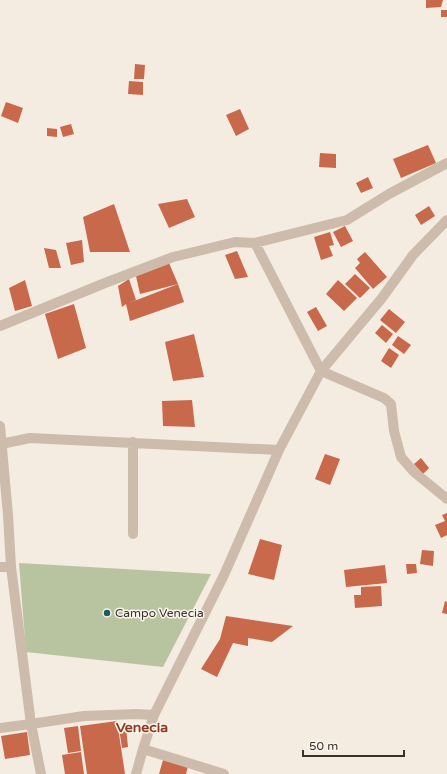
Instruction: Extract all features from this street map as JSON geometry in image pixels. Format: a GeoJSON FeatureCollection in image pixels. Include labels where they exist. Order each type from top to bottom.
{"type":"FeatureCollection","features":[{"type":"Feature","properties":{"kind":"street"},"geometry":{"type":"LineString","coordinates":[[0,326],[173,257],[235,242],[255,243],[347,220],[389,194],[447,163]]}},
{"type":"Feature","properties":{"kind":"street"},"geometry":{"type":"LineString","coordinates":[[136,774],[154,715],[224,575],[278,450],[321,371],[382,298],[413,255],[447,220]]}},
{"type":"Feature","properties":{"kind":"street"},"geometry":{"type":"LineString","coordinates":[[255,243],[321,371],[384,398],[391,404],[394,432],[401,457],[414,472],[447,499]]}},
{"type":"Feature","properties":{"kind":"street"},"geometry":{"type":"LineString","coordinates":[[0,426],[11,567],[31,724],[41,774]]}},
{"type":"Feature","properties":{"kind":"street"},"geometry":{"type":"LineString","coordinates":[[2,444],[30,438],[278,450]]}},
{"type":"Feature","properties":{"kind":"street"},"geometry":{"type":"LineString","coordinates":[[133,442],[133,534]]}},
{"type":"Feature","properties":{"kind":"street"},"geometry":{"type":"LineString","coordinates":[[0,567],[11,567]]}},
{"type":"Feature","properties":{"kind":"street"},"geometry":{"type":"LineString","coordinates":[[0,728],[84,716],[136,714],[154,715]]}},
{"type":"Feature","properties":{"kind":"street"},"geometry":{"type":"LineString","coordinates":[[143,749],[224,774]]}},
{"type":"Feature","properties":{"kind":"green space","name":"Campo Venecia"},"geometry":{"type":"Polygon","coordinates":[[[19,563],[211,574],[163,667],[26,652],[19,563]]]}},
{"type":"Feature","properties":{"kind":"building"},"geometry":{"type":"Polygon","coordinates":[[[426,0],[443,0],[441,7],[426,8],[426,0]]]}},
{"type":"Feature","properties":{"kind":"building"},"geometry":{"type":"Polygon","coordinates":[[[441,10],[447,10],[447,17],[441,17],[441,10]]]}},
{"type":"Feature","properties":{"kind":"building"},"geometry":{"type":"Polygon","coordinates":[[[135,64],[145,65],[144,79],[134,79],[135,64]]]}},
{"type":"Feature","properties":{"kind":"building"},"geometry":{"type":"Polygon","coordinates":[[[129,81],[143,82],[143,95],[128,94],[129,81]]]}},
{"type":"Feature","properties":{"kind":"building"},"geometry":{"type":"Polygon","coordinates":[[[6,102],[23,108],[18,123],[1,116],[6,102]]]}},
{"type":"Feature","properties":{"kind":"building"},"geometry":{"type":"Polygon","coordinates":[[[240,109],[249,129],[236,136],[226,115],[240,109]]]}},
{"type":"Feature","properties":{"kind":"building"},"geometry":{"type":"Polygon","coordinates":[[[71,124],[74,134],[63,137],[60,127],[71,124]]]}},
{"type":"Feature","properties":{"kind":"building"},"geometry":{"type":"Polygon","coordinates":[[[47,128],[57,129],[57,137],[47,136],[47,128]]]}},
{"type":"Feature","properties":{"kind":"building"},"geometry":{"type":"Polygon","coordinates":[[[428,145],[436,163],[401,178],[393,159],[428,145]]]}},
{"type":"Feature","properties":{"kind":"building"},"geometry":{"type":"Polygon","coordinates":[[[320,153],[336,154],[336,168],[319,167],[320,153]]]}},
{"type":"Feature","properties":{"kind":"building"},"geometry":{"type":"Polygon","coordinates":[[[368,177],[373,188],[361,193],[356,183],[368,177]]]}},
{"type":"Feature","properties":{"kind":"building"},"geometry":{"type":"Polygon","coordinates":[[[187,199],[195,217],[169,228],[158,204],[187,199]]]}},
{"type":"Feature","properties":{"kind":"building"},"geometry":{"type":"Polygon","coordinates":[[[114,204],[130,252],[90,252],[83,217],[114,204]]]}},
{"type":"Feature","properties":{"kind":"building"},"geometry":{"type":"Polygon","coordinates":[[[429,206],[435,216],[421,225],[415,215],[429,206]]]}},
{"type":"Feature","properties":{"kind":"building"},"geometry":{"type":"Polygon","coordinates":[[[345,226],[353,241],[341,247],[333,232],[345,226]]]}},
{"type":"Feature","properties":{"kind":"building"},"geometry":{"type":"Polygon","coordinates":[[[330,232],[334,245],[329,246],[333,256],[321,260],[314,237],[330,232]]]}},
{"type":"Feature","properties":{"kind":"building"},"geometry":{"type":"Polygon","coordinates":[[[82,240],[84,262],[71,265],[66,243],[82,240]]]}},
{"type":"Feature","properties":{"kind":"building"},"geometry":{"type":"Polygon","coordinates":[[[44,248],[56,250],[61,268],[49,268],[44,248]]]}},
{"type":"Feature","properties":{"kind":"building"},"geometry":{"type":"Polygon","coordinates":[[[237,251],[248,277],[235,279],[225,255],[237,251]]]}},
{"type":"Feature","properties":{"kind":"building"},"geometry":{"type":"Polygon","coordinates":[[[365,252],[387,277],[373,289],[355,268],[360,263],[357,259],[365,252]]]}},
{"type":"Feature","properties":{"kind":"building"},"geometry":{"type":"Polygon","coordinates":[[[169,263],[178,284],[140,294],[136,276],[169,263]]]}},
{"type":"Feature","properties":{"kind":"building"},"geometry":{"type":"Polygon","coordinates":[[[355,274],[370,288],[360,298],[345,284],[355,274]]]}},
{"type":"Feature","properties":{"kind":"building"},"geometry":{"type":"Polygon","coordinates":[[[129,279],[136,300],[129,303],[178,284],[184,302],[130,321],[126,304],[122,307],[118,286],[129,279]]]}},
{"type":"Feature","properties":{"kind":"building"},"geometry":{"type":"Polygon","coordinates":[[[25,280],[32,306],[15,311],[9,288],[25,280]]]}},
{"type":"Feature","properties":{"kind":"building"},"geometry":{"type":"Polygon","coordinates":[[[338,280],[357,298],[344,311],[326,294],[338,280]]]}},
{"type":"Feature","properties":{"kind":"building"},"geometry":{"type":"Polygon","coordinates":[[[74,304],[86,348],[58,359],[45,314],[74,304]]]}},
{"type":"Feature","properties":{"kind":"building"},"geometry":{"type":"Polygon","coordinates":[[[316,307],[327,326],[318,331],[307,312],[316,307]]]}},
{"type":"Feature","properties":{"kind":"building"},"geometry":{"type":"Polygon","coordinates":[[[389,309],[405,322],[396,333],[380,320],[389,309]]]}},
{"type":"Feature","properties":{"kind":"building"},"geometry":{"type":"Polygon","coordinates":[[[382,325],[393,334],[386,343],[375,333],[382,325]]]}},
{"type":"Feature","properties":{"kind":"building"},"geometry":{"type":"Polygon","coordinates":[[[194,334],[204,377],[173,381],[165,342],[194,334]]]}},
{"type":"Feature","properties":{"kind":"building"},"geometry":{"type":"Polygon","coordinates":[[[398,336],[411,345],[404,354],[392,345],[398,336]]]}},
{"type":"Feature","properties":{"kind":"building"},"geometry":{"type":"Polygon","coordinates":[[[389,348],[399,355],[391,368],[381,361],[389,348]]]}},
{"type":"Feature","properties":{"kind":"building"},"geometry":{"type":"Polygon","coordinates":[[[192,400],[195,427],[163,426],[162,401],[192,400]]]}},
{"type":"Feature","properties":{"kind":"building"},"geometry":{"type":"Polygon","coordinates":[[[325,454],[340,459],[330,485],[315,479],[325,454]]]}},
{"type":"Feature","properties":{"kind":"building"},"geometry":{"type":"Polygon","coordinates":[[[421,458],[429,468],[423,474],[414,464],[421,458]]]}},
{"type":"Feature","properties":{"kind":"building"},"geometry":{"type":"Polygon","coordinates":[[[447,513],[447,535],[441,538],[435,525],[445,521],[442,515],[447,513]]]}},
{"type":"Feature","properties":{"kind":"building"},"geometry":{"type":"Polygon","coordinates":[[[260,539],[282,545],[274,580],[248,574],[260,539]]]}},
{"type":"Feature","properties":{"kind":"building"},"geometry":{"type":"Polygon","coordinates":[[[422,550],[434,551],[433,566],[420,564],[422,550]]]}},
{"type":"Feature","properties":{"kind":"building"},"geometry":{"type":"Polygon","coordinates":[[[406,564],[416,564],[417,573],[407,574],[406,564]]]}},
{"type":"Feature","properties":{"kind":"building"},"geometry":{"type":"Polygon","coordinates":[[[385,565],[387,583],[346,587],[344,570],[385,565]]]}},
{"type":"Feature","properties":{"kind":"building"},"geometry":{"type":"Polygon","coordinates":[[[381,586],[382,606],[355,608],[354,595],[361,595],[361,587],[381,586]]]}},
{"type":"Feature","properties":{"kind":"building"},"geometry":{"type":"Polygon","coordinates":[[[445,601],[447,602],[447,614],[442,613],[445,601]]]}},
{"type":"Feature","properties":{"kind":"building"},"geometry":{"type":"Polygon","coordinates":[[[226,616],[293,626],[272,642],[248,638],[248,646],[233,643],[217,677],[201,669],[220,639],[226,616]]]}},
{"type":"Feature","properties":{"kind":"building"},"geometry":{"type":"Polygon","coordinates":[[[117,721],[125,774],[87,774],[80,726],[117,721]]]}},
{"type":"Feature","properties":{"kind":"building"},"geometry":{"type":"Polygon","coordinates":[[[78,726],[81,751],[68,753],[64,728],[78,726]]]}},
{"type":"Feature","properties":{"kind":"building"},"geometry":{"type":"Polygon","coordinates":[[[126,727],[128,747],[122,748],[119,728],[126,727]]]}},
{"type":"Feature","properties":{"kind":"building"},"geometry":{"type":"Polygon","coordinates":[[[27,732],[30,755],[5,759],[1,736],[27,732]]]}},
{"type":"Feature","properties":{"kind":"building"},"geometry":{"type":"Polygon","coordinates":[[[81,752],[84,774],[65,774],[62,755],[81,752]]]}},
{"type":"Feature","properties":{"kind":"building"},"geometry":{"type":"Polygon","coordinates":[[[163,760],[188,766],[186,774],[159,774],[163,760]]]}},
{"type":"Feature","properties":{"kind":"place","name":"Campo Venecia"},"geometry":{"type":"Point","coordinates":[107,613]}},
{"type":"Feature","properties":{"kind":"district","name":"Venecia"},"geometry":{"type":"Point","coordinates":[142,727]}}]}
